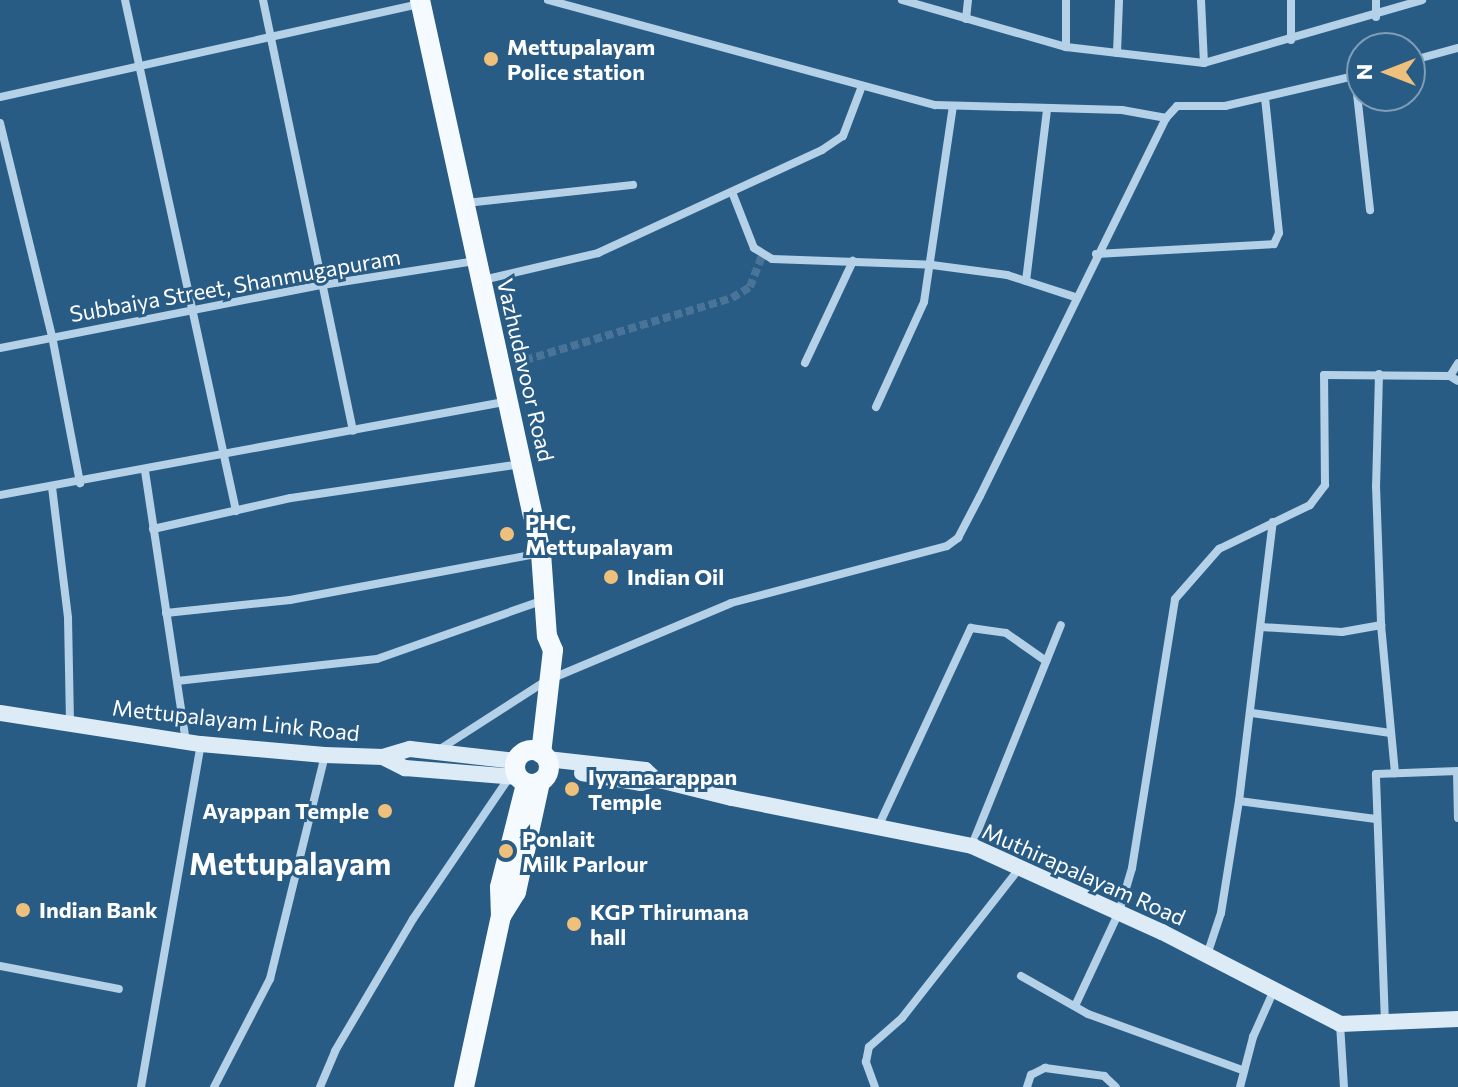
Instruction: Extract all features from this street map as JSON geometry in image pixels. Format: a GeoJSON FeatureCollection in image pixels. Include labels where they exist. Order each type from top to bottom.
{"type":"FeatureCollection","features":[{"type":"Feature","properties":{"kind":"main road","name":"Vazhudavoor Road"},"geometry":{"type":"LineString","coordinates":[[420,2],[463,204],[510,400],[541,553],[547,636],[541,652],[546,682],[531,768]]}},
{"type":"Feature","properties":{"kind":"main road"},"geometry":{"type":"LineString","coordinates":[[464,1087],[501,916],[516,892],[531,768]]}},
{"type":"Feature","properties":{"kind":"street"},"geometry":{"type":"LineString","coordinates":[[125,0],[196,311],[236,511]]}},
{"type":"Feature","properties":{"kind":"street"},"geometry":{"type":"LineString","coordinates":[[263,0],[353,431]]}},
{"type":"Feature","properties":{"kind":"street"},"geometry":{"type":"LineString","coordinates":[[548,0],[862,86],[953,106],[1047,111],[1122,110],[1166,118]]}},
{"type":"Feature","properties":{"kind":"street"},"geometry":{"type":"LineString","coordinates":[[902,0],[1066,47],[1204,63],[1376,17],[1422,0]]}},
{"type":"Feature","properties":{"kind":"street"},"geometry":{"type":"LineString","coordinates":[[966,19],[968,0]]}},
{"type":"Feature","properties":{"kind":"street"},"geometry":{"type":"LineString","coordinates":[[1066,0],[1066,47]]}},
{"type":"Feature","properties":{"kind":"street"},"geometry":{"type":"LineString","coordinates":[[1117,53],[1119,0]]}},
{"type":"Feature","properties":{"kind":"street"},"geometry":{"type":"LineString","coordinates":[[1201,0],[1204,63]]}},
{"type":"Feature","properties":{"kind":"street"},"geometry":{"type":"LineString","coordinates":[[1291,0],[1291,40]]}},
{"type":"Feature","properties":{"kind":"street"},"geometry":{"type":"LineString","coordinates":[[1376,0],[1376,17]]}},
{"type":"Feature","properties":{"kind":"street"},"geometry":{"type":"LineString","coordinates":[[0,97],[269,39],[420,2]]}},
{"type":"Feature","properties":{"kind":"street"},"geometry":{"type":"LineString","coordinates":[[1426,57],[1458,48]]}},
{"type":"Feature","properties":{"kind":"street"},"geometry":{"type":"LineString","coordinates":[[435,752],[546,682],[731,603],[947,546],[958,538],[1166,118],[1177,106],[1208,108],[1346,78]]}},
{"type":"Feature","properties":{"kind":"street","name":"Subbaiya Street, Shanmugapuram"},"geometry":{"type":"LineString","coordinates":[[0,348],[52,336],[83,335],[322,285],[479,271],[598,253],[838,141],[862,86]]}},
{"type":"Feature","properties":{"kind":"street"},"geometry":{"type":"LineString","coordinates":[[1096,254],[1274,244],[1279,233],[1265,98]]}},
{"type":"Feature","properties":{"kind":"street"},"geometry":{"type":"LineString","coordinates":[[876,407],[924,302],[932,265],[953,106]]}},
{"type":"Feature","properties":{"kind":"street"},"geometry":{"type":"LineString","coordinates":[[1026,281],[1047,111]]}},
{"type":"Feature","properties":{"kind":"street"},"geometry":{"type":"LineString","coordinates":[[1362,112],[1370,210]]}},
{"type":"Feature","properties":{"kind":"street"},"geometry":{"type":"LineString","coordinates":[[0,123],[52,336],[80,483]]}},
{"type":"Feature","properties":{"kind":"street"},"geometry":{"type":"LineString","coordinates":[[463,204],[633,185]]}},
{"type":"Feature","properties":{"kind":"street"},"geometry":{"type":"LineString","coordinates":[[732,192],[754,248],[762,255],[932,265],[1026,281],[1075,297]]}},
{"type":"Feature","properties":{"kind":"street"},"geometry":{"type":"LineString","coordinates":[[805,363],[853,261]]}},
{"type":"Feature","properties":{"kind":"street"},"geometry":{"type":"LineString","coordinates":[[1075,1006],[1119,912],[1153,760],[1175,599],[1219,549],[1310,505],[1325,485],[1324,375],[1379,374],[1454,379],[1458,363]]}},
{"type":"Feature","properties":{"kind":"street"},"geometry":{"type":"LineString","coordinates":[[1379,374],[1376,486],[1381,625],[1395,773]]}},
{"type":"Feature","properties":{"kind":"street"},"geometry":{"type":"LineString","coordinates":[[0,495],[225,457],[510,400]]}},
{"type":"Feature","properties":{"kind":"street"},"geometry":{"type":"LineString","coordinates":[[153,529],[236,511],[523,464]]}},
{"type":"Feature","properties":{"kind":"street"},"geometry":{"type":"LineString","coordinates":[[141,1087],[194,742],[177,681],[145,471]]}},
{"type":"Feature","properties":{"kind":"street"},"geometry":{"type":"LineString","coordinates":[[52,487],[68,618],[70,724]]}},
{"type":"Feature","properties":{"kind":"street"},"geometry":{"type":"LineString","coordinates":[[1207,955],[1221,913],[1239,801],[1273,522]]}},
{"type":"Feature","properties":{"kind":"street"},"geometry":{"type":"LineString","coordinates":[[166,613],[290,600],[541,553]]}},
{"type":"Feature","properties":{"kind":"street"},"geometry":{"type":"LineString","coordinates":[[177,681],[377,659],[546,600]]}},
{"type":"Feature","properties":{"kind":"street"},"geometry":{"type":"LineString","coordinates":[[979,849],[1061,625]]}},
{"type":"Feature","properties":{"kind":"street"},"geometry":{"type":"LineString","coordinates":[[1261,627],[1331,632],[1381,625]]}},
{"type":"Feature","properties":{"kind":"street"},"geometry":{"type":"LineString","coordinates":[[878,827],[971,628],[1006,633],[1046,661]]}},
{"type":"Feature","properties":{"kind":"street","name":"Mettupalayam Link Road"},"geometry":{"type":"LineString","coordinates":[[0,713],[194,742],[325,755],[383,757],[410,749],[531,768]]}},
{"type":"Feature","properties":{"kind":"street"},"geometry":{"type":"LineString","coordinates":[[1252,713],[1391,733]]}},
{"type":"Feature","properties":{"kind":"street"},"geometry":{"type":"LineString","coordinates":[[214,1087],[270,979],[325,755]]}},
{"type":"Feature","properties":{"kind":"street"},"geometry":{"type":"LineString","coordinates":[[383,757],[405,768],[531,768]]}},
{"type":"Feature","properties":{"kind":"street"},"geometry":{"type":"LineString","coordinates":[[320,1087],[335,1051],[413,919],[531,768]]}},
{"type":"Feature","properties":{"kind":"street","name":"Muthirapalayam Road"},"geometry":{"type":"LineString","coordinates":[[531,768],[641,783],[655,779],[979,849],[1119,912],[1340,1024]]}},
{"type":"Feature","properties":{"kind":"street"},"geometry":{"type":"LineString","coordinates":[[1385,1023],[1376,774],[1458,772],[1458,818]]}},
{"type":"Feature","properties":{"kind":"street"},"geometry":{"type":"LineString","coordinates":[[1239,801],[1376,819]]}},
{"type":"Feature","properties":{"kind":"street"},"geometry":{"type":"LineString","coordinates":[[875,1087],[866,1062],[869,1047],[902,1018],[1017,864]]}},
{"type":"Feature","properties":{"kind":"street"},"geometry":{"type":"LineString","coordinates":[[0,966],[119,989]]}},
{"type":"Feature","properties":{"kind":"street"},"geometry":{"type":"LineString","coordinates":[[1021,976],[1075,1006],[1242,1070]]}},
{"type":"Feature","properties":{"kind":"street"},"geometry":{"type":"LineString","coordinates":[[1240,1087],[1242,1070],[1274,989]]}},
{"type":"Feature","properties":{"kind":"street"},"geometry":{"type":"LineString","coordinates":[[1344,1087],[1340,1024],[1458,1019]]}},
{"type":"Feature","properties":{"kind":"street"},"geometry":{"type":"LineString","coordinates":[[1027,1087],[1031,1075],[1045,1068],[1104,1076],[1116,1087]]}},
{"type":"Feature","properties":{"kind":"tunnel"},"geometry":{"type":"LineString","coordinates":[[502,367],[732,298],[750,287],[762,255]]}},
{"type":"Feature","properties":{"kind":"place","name":"Mettupalayam Police station"},"geometry":{"type":"Point","coordinates":[491,59]}},
{"type":"Feature","properties":{"kind":"place","name":"PHC, Mettupalayam"},"geometry":{"type":"Point","coordinates":[507,534]}},
{"type":"Feature","properties":{"kind":"place","name":"Indian Oil"},"geometry":{"type":"Point","coordinates":[611,577]}},
{"type":"Feature","properties":{"kind":"place","name":"Iyyanaarappan Temple"},"geometry":{"type":"Point","coordinates":[572,789]}},
{"type":"Feature","properties":{"kind":"place","name":"Ayappan Temple"},"geometry":{"type":"Point","coordinates":[385,811]}},
{"type":"Feature","properties":{"kind":"place","name":"Ponlait Milk Parlour"},"geometry":{"type":"Point","coordinates":[506,851]}},
{"type":"Feature","properties":{"kind":"place","name":"Indian Bank"},"geometry":{"type":"Point","coordinates":[23,910]}},
{"type":"Feature","properties":{"kind":"place","name":"KGP Thirumana hall"},"geometry":{"type":"Point","coordinates":[574,924]}},
{"type":"Feature","properties":{"kind":"district","name":"Mettupalayam"},"geometry":{"type":"Point","coordinates":[290,863]}}]}
